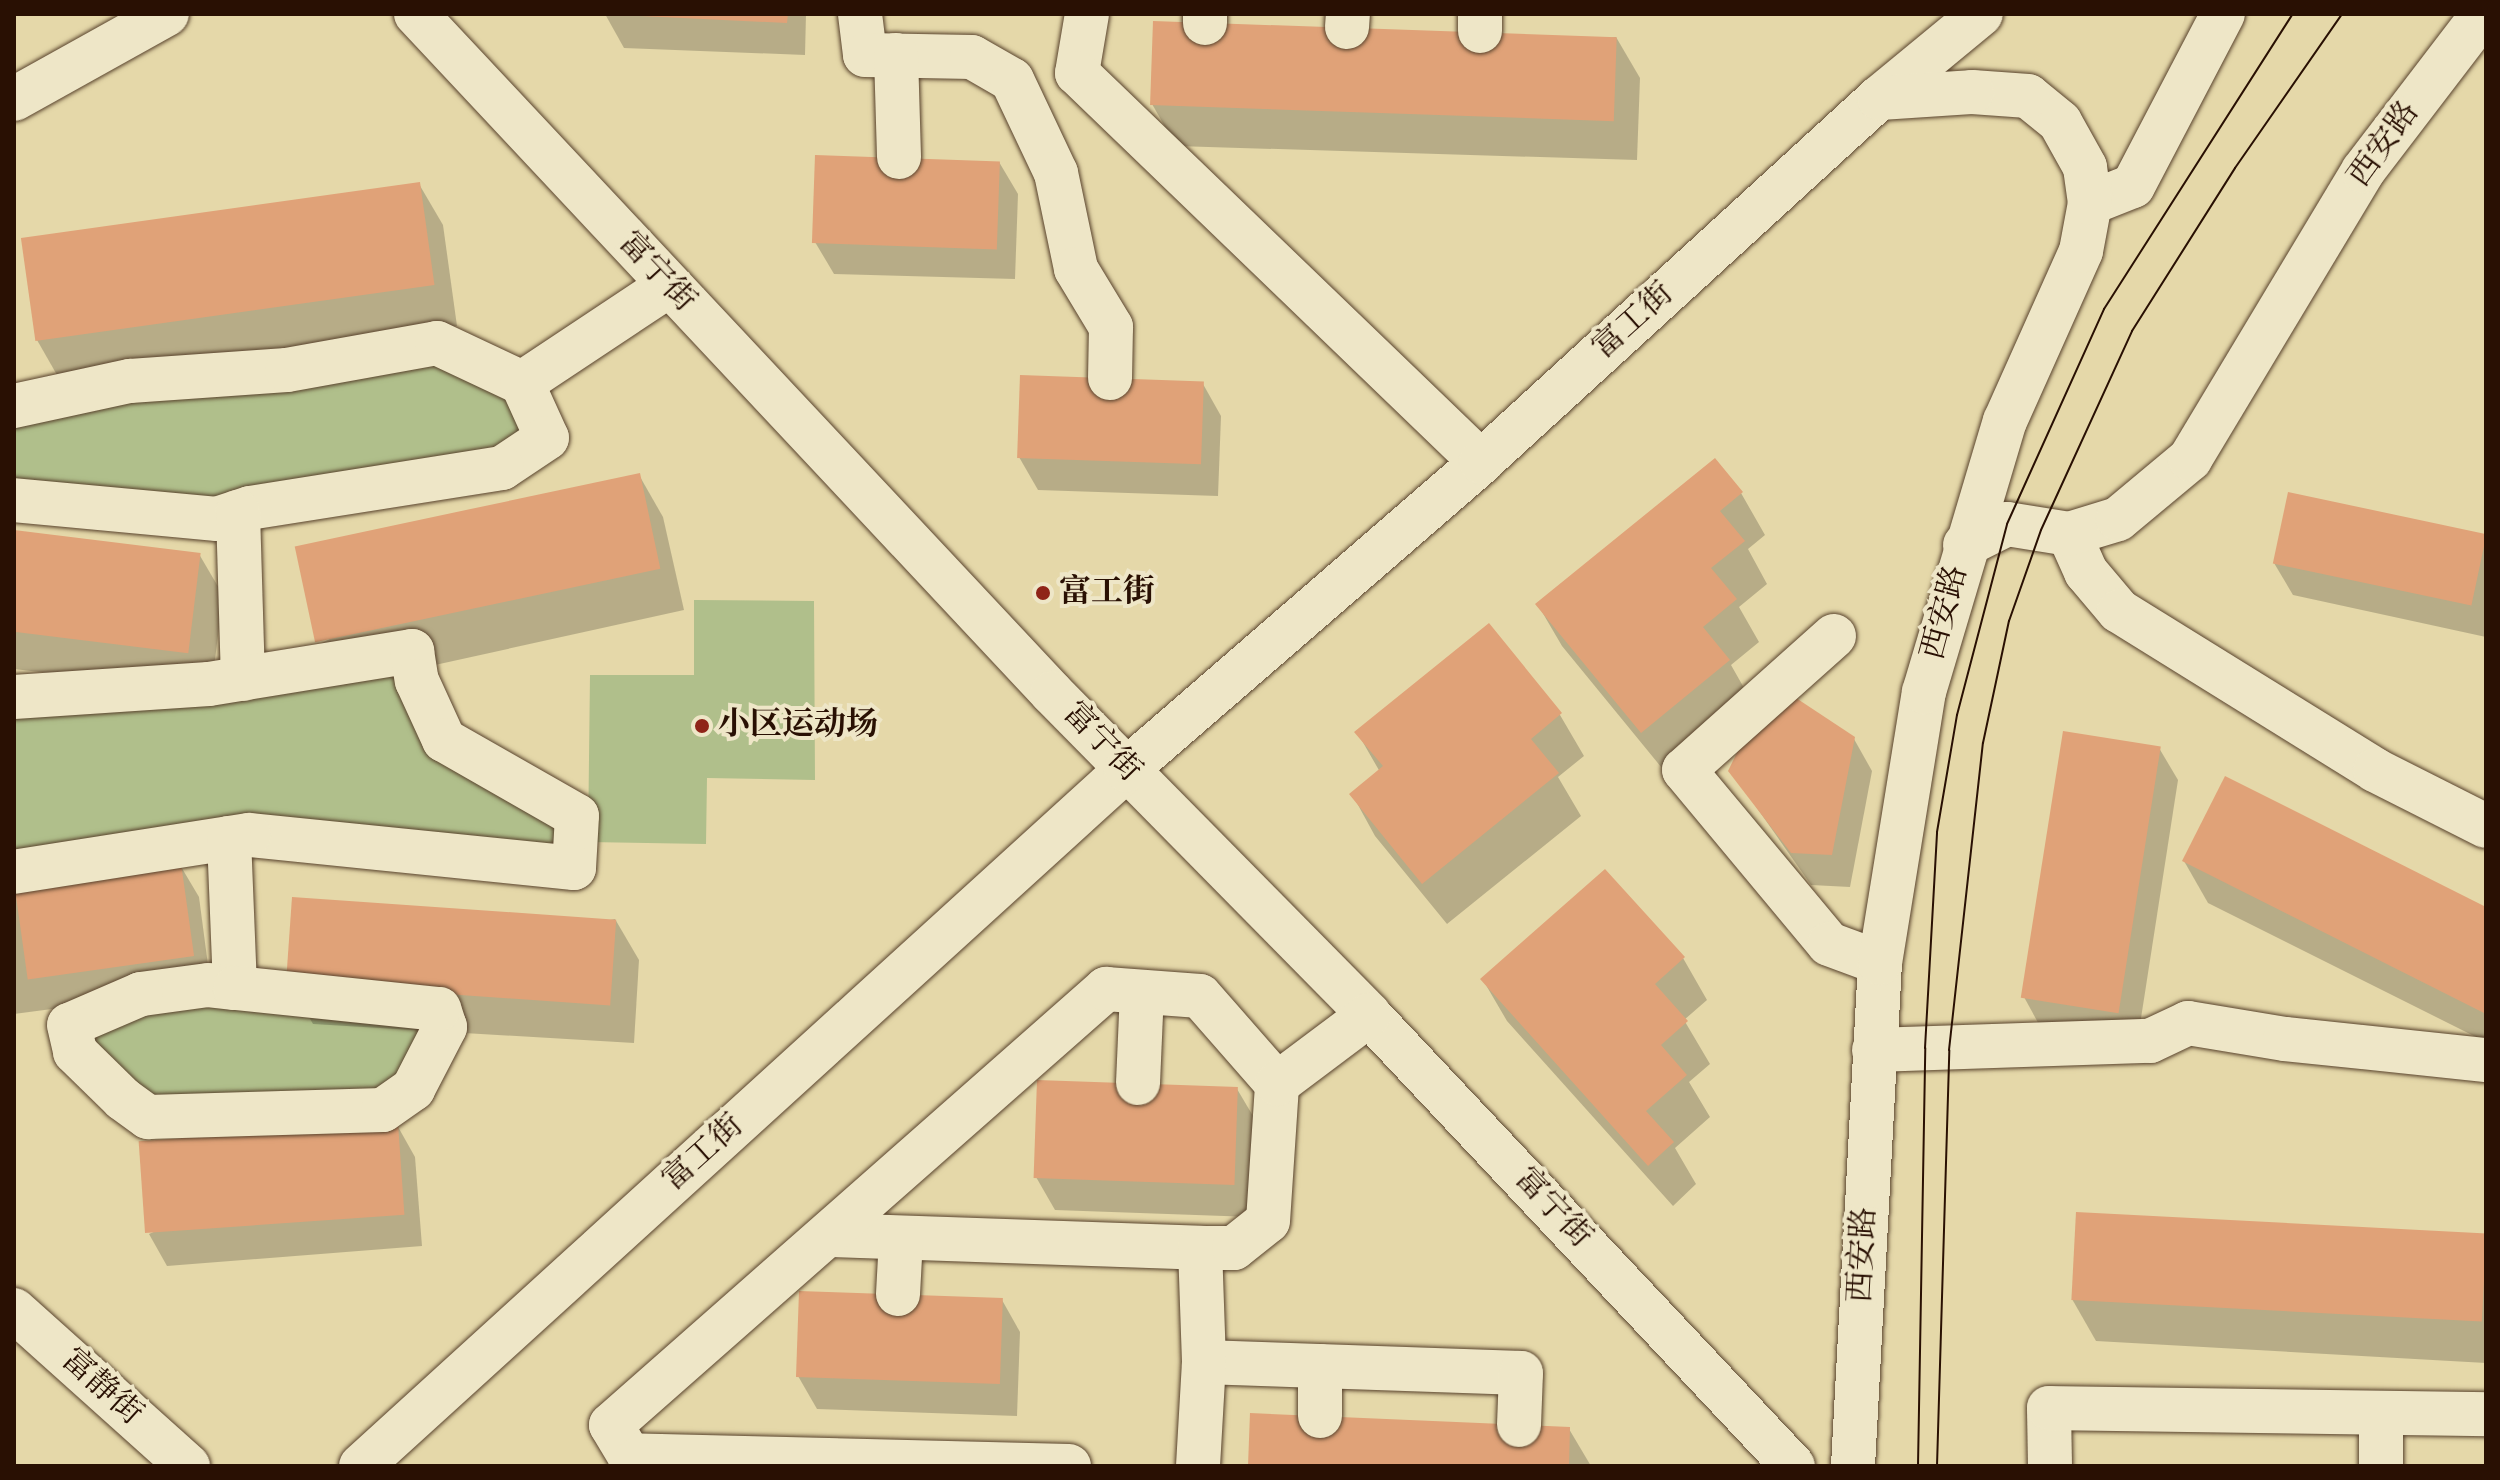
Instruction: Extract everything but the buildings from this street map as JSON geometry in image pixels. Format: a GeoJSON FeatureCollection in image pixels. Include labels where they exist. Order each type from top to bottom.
{"type":"FeatureCollection","features":[{"type":"Feature","properties":{"kind":"street"},"geometry":{"type":"LineString","coordinates":[[14,99],[167,14]]}},
{"type":"Feature","properties":{"kind":"street","name":"富宁街"},"geometry":{"type":"LineString","coordinates":[[416,14],[668,286],[1126,770],[1369,1015],[1793,1466]]}},
{"type":"Feature","properties":{"kind":"street"},"geometry":{"type":"LineString","coordinates":[[860,14],[865,55],[972,57],[1012,80],[1056,173],[1076,269],[1111,327],[1110,378]]}},
{"type":"Feature","properties":{"kind":"street"},"geometry":{"type":"LineString","coordinates":[[1087,14],[1077,73],[1481,462]]}},
{"type":"Feature","properties":{"kind":"street","name":"富工街"},"geometry":{"type":"LineString","coordinates":[[361,1466],[1126,770],[1481,462],[1879,98],[1981,14]]}},
{"type":"Feature","properties":{"kind":"street"},"geometry":{"type":"LineString","coordinates":[[2090,203],[2133,186],[2223,14]]}},
{"type":"Feature","properties":{"kind":"street","name":"西安路"},"geometry":{"type":"LineString","coordinates":[[1853,1466],[1880,963],[1924,692],[1965,545],[2007,524],[2069,534],[2118,519],[2190,459],[2363,171],[2483,14]]}},
{"type":"Feature","properties":{"kind":"street"},"geometry":{"type":"LineString","coordinates":[[896,55],[899,157]]}},
{"type":"Feature","properties":{"kind":"street"},"geometry":{"type":"LineString","coordinates":[[1879,98],[1972,92],[2028,96],[2060,122],[2085,167],[2090,203],[2081,251],[2005,421],[1965,545]]}},
{"type":"Feature","properties":{"kind":"street"},"geometry":{"type":"LineString","coordinates":[[522,383],[668,286]]}},
{"type":"Feature","properties":{"kind":"street"},"geometry":{"type":"LineString","coordinates":[[14,406],[130,381],[287,370],[437,343],[522,383],[547,438],[502,468],[238,512],[217,519],[14,500]]}},
{"type":"Feature","properties":{"kind":"street"},"geometry":{"type":"LineString","coordinates":[[238,512],[243,679]]}},
{"type":"Feature","properties":{"kind":"street"},"geometry":{"type":"LineString","coordinates":[[2069,534],[2086,572],[2119,611],[2375,770],[2486,826]]}},
{"type":"Feature","properties":{"kind":"street"},"geometry":{"type":"LineString","coordinates":[[1834,636],[1684,770],[1829,944],[1880,963]]}},
{"type":"Feature","properties":{"kind":"street"},"geometry":{"type":"LineString","coordinates":[[14,697],[82,696],[243,679],[412,651],[417,681],[444,740],[577,816],[574,868],[351,843],[229,838],[14,872]]}},
{"type":"Feature","properties":{"kind":"street"},"geometry":{"type":"LineString","coordinates":[[229,838],[235,988]]}},
{"type":"Feature","properties":{"kind":"street"},"geometry":{"type":"LineString","coordinates":[[208,985],[235,988],[439,1009],[445,1027],[413,1089],[383,1110],[334,1119],[200,1127],[148,1117],[75,1052],[69,1025],[141,994],[208,985]]}},
{"type":"Feature","properties":{"kind":"street"},"geometry":{"type":"LineString","coordinates":[[832,1235],[1234,1248],[1268,1221],[1277,1084],[1200,996],[1106,989],[832,1235],[611,1425],[629,1455],[656,1461],[1069,1466]]}},
{"type":"Feature","properties":{"kind":"street"},"geometry":{"type":"LineString","coordinates":[[1138,1083],[1142,992]]}},
{"type":"Feature","properties":{"kind":"street"},"geometry":{"type":"LineString","coordinates":[[1277,1084],[1369,1015]]}},
{"type":"Feature","properties":{"kind":"street"},"geometry":{"type":"LineString","coordinates":[[1874,1050],[2150,1041],[2188,1023],[2486,1060]]}},
{"type":"Feature","properties":{"kind":"street"},"geometry":{"type":"LineString","coordinates":[[898,1294],[901,1238]]}},
{"type":"Feature","properties":{"kind":"street"},"geometry":{"type":"LineString","coordinates":[[1198,1466],[1204,1362],[1200,1248]]}},
{"type":"Feature","properties":{"kind":"street","name":"富静街"},"geometry":{"type":"LineString","coordinates":[[14,1310],[188,1466]]}},
{"type":"Feature","properties":{"kind":"street"},"geometry":{"type":"LineString","coordinates":[[1204,1362],[1521,1373],[1519,1425]]}},
{"type":"Feature","properties":{"kind":"street"},"geometry":{"type":"LineString","coordinates":[[1320,1366],[1320,1416]]}},
{"type":"Feature","properties":{"kind":"street"},"geometry":{"type":"LineString","coordinates":[[2050,1466],[2049,1408],[2486,1414]]}},
{"type":"Feature","properties":{"kind":"street"},"geometry":{"type":"LineString","coordinates":[[2381,1414],[2381,1466]]}},
{"type":"Feature","properties":{"kind":"green space"},"geometry":{"type":"Polygon","coordinates":[[[434,348],[517,385],[540,437],[252,503],[14,495],[14,411],[434,348]]]}},
{"type":"Feature","properties":{"kind":"green space","name":"小区运动场"},"geometry":{"type":"Polygon","coordinates":[[[694,600],[814,601],[815,780],[707,778],[706,844],[588,842],[590,675],[694,675],[694,600]]]}},
{"type":"Feature","properties":{"kind":"green space"},"geometry":{"type":"Polygon","coordinates":[[[397,662],[403,687],[570,824],[565,859],[354,839],[14,862],[14,702],[397,662]]]}},
{"type":"Feature","properties":{"kind":"green space"},"geometry":{"type":"Polygon","coordinates":[[[142,997],[435,1012],[412,1086],[150,1113],[80,1048],[142,997]]]}},
{"type":"Feature","properties":{"kind":"tram line"},"geometry":{"type":"LineString","coordinates":[[1918,1466],[1925,1048],[1937,832],[1957,715],[2007,524],[2104,309],[2293,14]]}},
{"type":"Feature","properties":{"kind":"tram line"},"geometry":{"type":"LineString","coordinates":[[1937,1466],[1949,1050],[1983,743],[2009,621],[2041,530],[2132,331],[2235,168],[2342,14]]}},
{"type":"Feature","properties":{"kind":"place","name":"富工街"},"geometry":{"type":"Point","coordinates":[1043,593]}},
{"type":"Feature","properties":{"kind":"place","name":"小区运动场"},"geometry":{"type":"Point","coordinates":[702,726]}}]}
